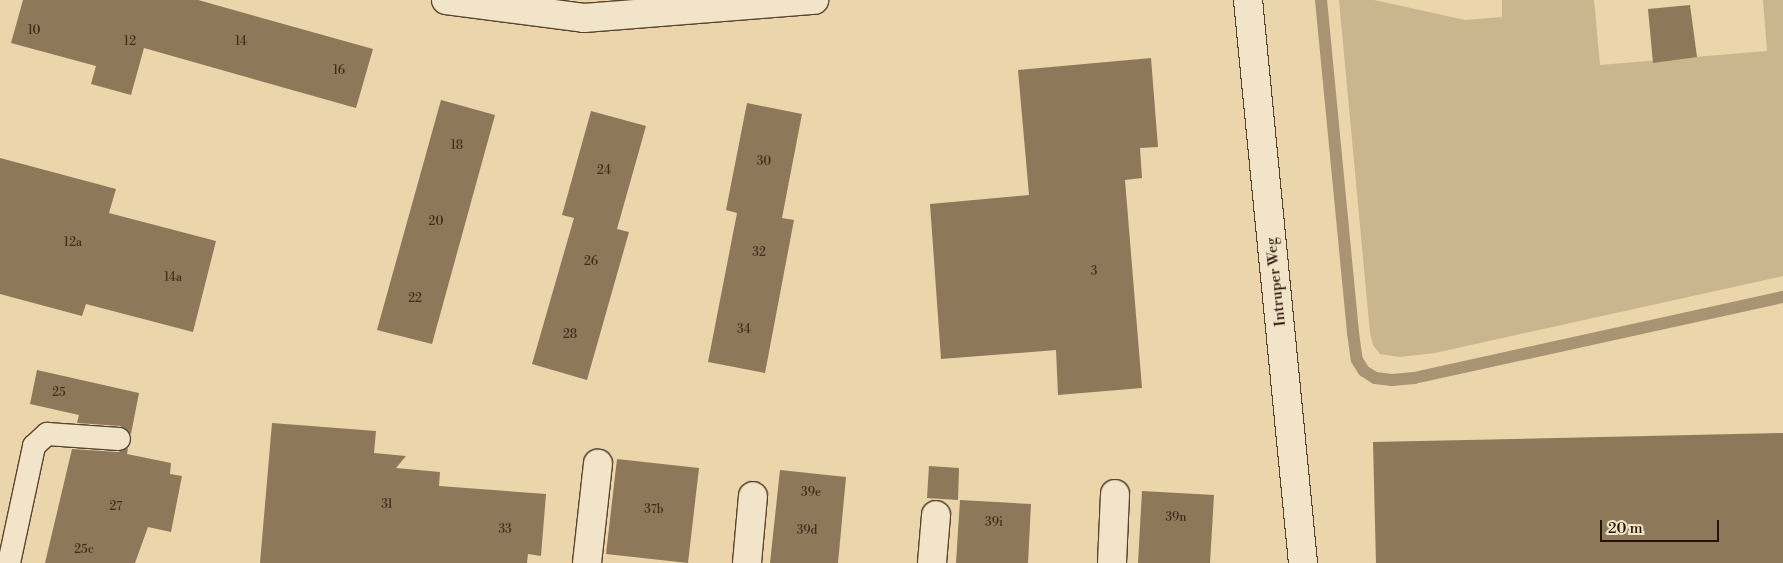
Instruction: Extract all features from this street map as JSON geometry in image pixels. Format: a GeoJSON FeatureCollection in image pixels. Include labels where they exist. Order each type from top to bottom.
{"type":"FeatureCollection","features":[{"type":"Feature","properties":{"kind":"street"},"geometry":{"type":"LineString","coordinates":[[446,0],[584,18],[814,0]]}},
{"type":"Feature","properties":{"kind":"street","name":"Intruper Weg"},"geometry":{"type":"LineString","coordinates":[[1248,0],[1303,563]]}},
{"type":"Feature","properties":{"kind":"street"},"geometry":{"type":"LineString","coordinates":[[587,563],[598,464]]}},
{"type":"Feature","properties":{"kind":"street"},"geometry":{"type":"LineString","coordinates":[[1112,563],[1115,494]]}},
{"type":"Feature","properties":{"kind":"street"},"geometry":{"type":"LineString","coordinates":[[747,563],[753,496]]}},
{"type":"Feature","properties":{"kind":"street"},"geometry":{"type":"LineString","coordinates":[[932,563],[936,515]]}},
{"type":"Feature","properties":{"kind":"lane"},"geometry":{"type":"LineString","coordinates":[[9,563],[34,446],[47,434],[119,439]]}},
{"type":"Feature","properties":{"kind":"shaded area"},"geometry":{"type":"Polygon","coordinates":[[[1339,0],[1374,0],[1465,20],[1502,17],[1502,0],[1594,0],[1600,65],[1767,51],[1763,0],[1783,0],[1783,276],[1435,353],[1400,357],[1380,354],[1373,345],[1370,333],[1339,0]]]}},
{"type":"Feature","properties":{"kind":"building"},"geometry":{"type":"Polygon","coordinates":[[[23,0],[198,0],[373,49],[356,108],[144,48],[131,95],[91,84],[96,66],[11,43],[23,0]]]}},
{"type":"Feature","properties":{"kind":"building"},"geometry":{"type":"Polygon","coordinates":[[[1690,5],[1697,57],[1653,63],[1648,9],[1690,5]]]}},
{"type":"Feature","properties":{"kind":"building"},"geometry":{"type":"Polygon","coordinates":[[[1151,58],[1158,147],[1140,148],[1142,178],[1125,180],[1142,388],[1058,395],[1056,350],[941,359],[930,204],[1029,195],[1018,70],[1151,58]]]}},
{"type":"Feature","properties":{"kind":"building"},"geometry":{"type":"Polygon","coordinates":[[[441,100],[495,115],[432,344],[377,330],[441,100]]]}},
{"type":"Feature","properties":{"kind":"building"},"geometry":{"type":"Polygon","coordinates":[[[747,103],[802,114],[782,218],[794,220],[765,373],[708,362],[737,213],[726,210],[747,103]]]}},
{"type":"Feature","properties":{"kind":"building"},"geometry":{"type":"Polygon","coordinates":[[[591,111],[646,126],[617,229],[629,232],[587,380],[532,364],[574,218],[562,215],[591,111]]]}},
{"type":"Feature","properties":{"kind":"building"},"geometry":{"type":"Polygon","coordinates":[[[0,158],[116,189],[109,213],[216,241],[193,332],[86,304],[82,316],[0,294],[0,158]]]}},
{"type":"Feature","properties":{"kind":"building"},"geometry":{"type":"Polygon","coordinates":[[[37,370],[139,393],[131,434],[120,426],[77,423],[79,415],[30,404],[37,370]]]}},
{"type":"Feature","properties":{"kind":"building"},"geometry":{"type":"Polygon","coordinates":[[[272,423],[376,431],[374,453],[406,456],[396,468],[440,472],[439,486],[546,494],[541,556],[528,554],[527,563],[260,563],[272,423]]]}},
{"type":"Feature","properties":{"kind":"building"},"geometry":{"type":"Polygon","coordinates":[[[1783,433],[1783,563],[1376,563],[1373,442],[1783,433]]]}},
{"type":"Feature","properties":{"kind":"building"},"geometry":{"type":"Polygon","coordinates":[[[128,448],[127,454],[171,463],[170,474],[182,476],[171,532],[148,527],[135,563],[45,563],[72,449],[118,452],[128,448]]]}},
{"type":"Feature","properties":{"kind":"building"},"geometry":{"type":"Polygon","coordinates":[[[617,459],[699,468],[688,563],[606,554],[617,459]]]}},
{"type":"Feature","properties":{"kind":"building"},"geometry":{"type":"Polygon","coordinates":[[[929,466],[959,468],[958,500],[927,498],[929,466]]]}},
{"type":"Feature","properties":{"kind":"building"},"geometry":{"type":"Polygon","coordinates":[[[780,470],[846,477],[838,563],[770,563],[780,470]]]}},
{"type":"Feature","properties":{"kind":"building"},"geometry":{"type":"Polygon","coordinates":[[[1142,491],[1214,495],[1210,563],[1138,563],[1142,491]]]}},
{"type":"Feature","properties":{"kind":"building"},"geometry":{"type":"Polygon","coordinates":[[[960,500],[1031,504],[1028,563],[956,563],[960,500]]]}},
{"type":"Feature","properties":{"kind":"waterway"},"geometry":{"type":"LineString","coordinates":[[1321,0],[1353,333],[1357,360],[1364,371],[1375,378],[1392,380],[1414,378],[1783,297]]}}]}
